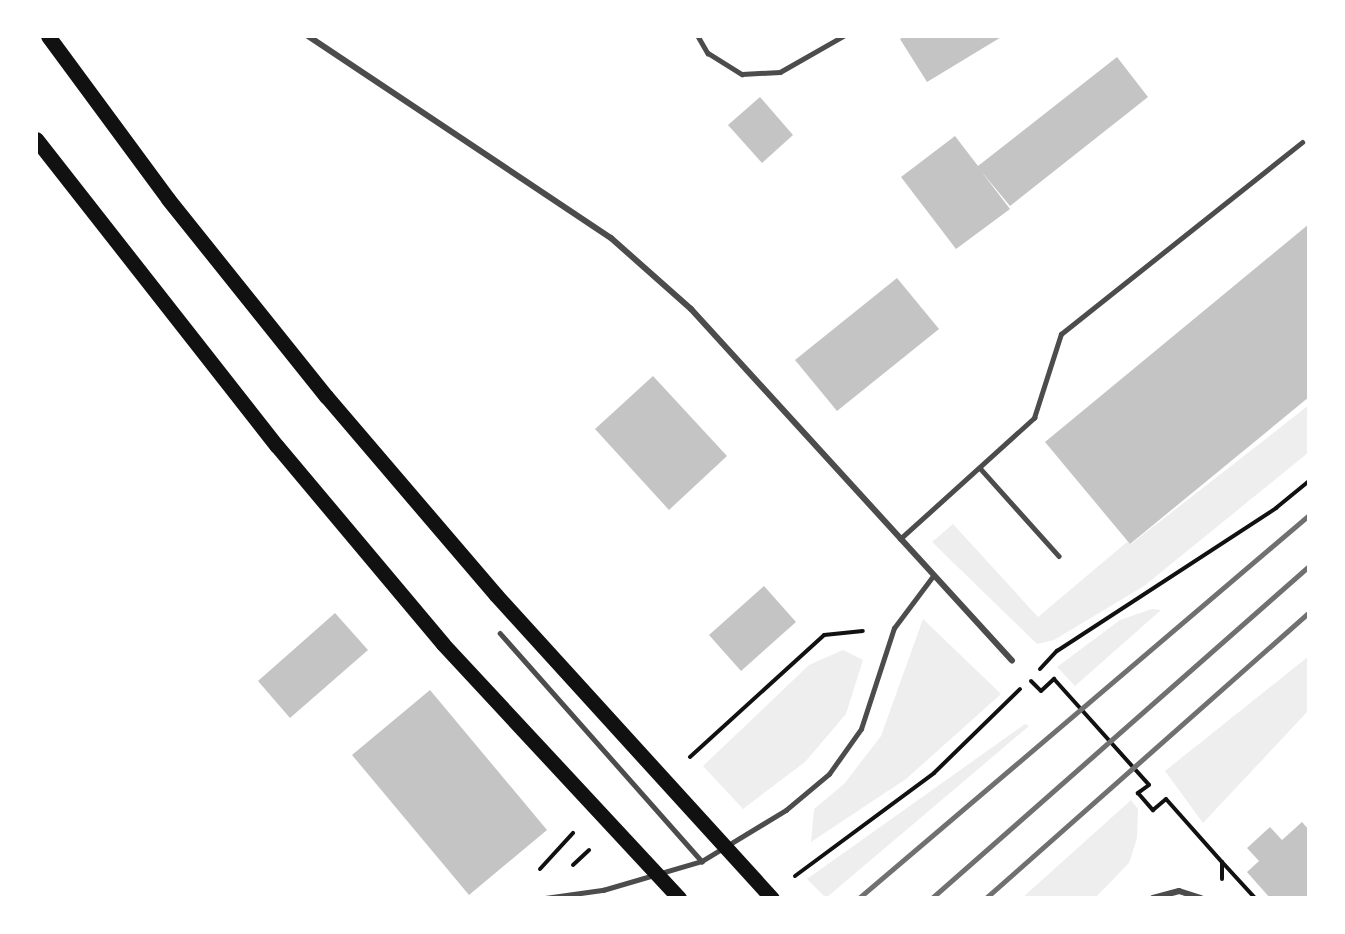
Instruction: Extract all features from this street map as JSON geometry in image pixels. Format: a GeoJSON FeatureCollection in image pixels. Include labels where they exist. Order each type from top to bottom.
{"type":"FeatureCollection","features":[{"type":"Feature","properties":{"kind":"main road"},"geometry":{"type":"LineString","coordinates":[[48,36],[168,199],[326,396],[663,782],[772,898]]}},
{"type":"Feature","properties":{"kind":"main road"},"geometry":{"type":"LineString","coordinates":[[36,139],[270,437],[443,644],[679,898]]}},
{"type":"Feature","properties":{"kind":"street"},"geometry":{"type":"LineString","coordinates":[[308,36],[611,238],[691,309],[1012,661]]}},
{"type":"Feature","properties":{"kind":"street"},"geometry":{"type":"LineString","coordinates":[[1154,898],[1179,891],[1201,898]]}},
{"type":"Feature","properties":{"kind":"lane"},"geometry":{"type":"LineString","coordinates":[[698,36],[708,53],[742,74],[780,72],[843,36]]}},
{"type":"Feature","properties":{"kind":"lane"},"geometry":{"type":"LineString","coordinates":[[900,539],[1034,418],[1061,334],[1302,142]]}},
{"type":"Feature","properties":{"kind":"lane"},"geometry":{"type":"LineString","coordinates":[[980,468],[1059,556]]}},
{"type":"Feature","properties":{"kind":"lane"},"geometry":{"type":"LineString","coordinates":[[545,898],[603,890],[702,861],[786,810],[830,774],[861,729],[894,628],[933,576]]}},
{"type":"Feature","properties":{"kind":"lane"},"geometry":{"type":"LineString","coordinates":[[500,633],[702,861]]}},
{"type":"Feature","properties":{"kind":"path"},"geometry":{"type":"LineString","coordinates":[[784,884],[934,773],[1057,651],[1276,508],[1309,481]]}},
{"type":"Feature","properties":{"kind":"path"},"geometry":{"type":"LineString","coordinates":[[663,782],[824,635],[894,628]]}},
{"type":"Feature","properties":{"kind":"path"},"geometry":{"type":"LineString","coordinates":[[1012,661],[1041,691],[1054,679],[1149,785],[1138,793],[1153,810],[1166,799],[1255,898]]}},
{"type":"Feature","properties":{"kind":"path"},"geometry":{"type":"LineString","coordinates":[[536,874],[555,850],[580,827]]}},
{"type":"Feature","properties":{"kind":"path"},"geometry":{"type":"LineString","coordinates":[[1222,862],[1222,889]]}},
{"type":"Feature","properties":{"kind":"shaded area"},"geometry":{"type":"Polygon","coordinates":[[[1309,405],[1309,452],[1144,586],[1054,640],[1037,644],[932,542],[953,524],[1038,617],[1127,542],[1131,544],[1309,405]]]}},
{"type":"Feature","properties":{"kind":"shaded area"},"geometry":{"type":"Polygon","coordinates":[[[1152,609],[1161,610],[1075,686],[1057,667],[1120,620],[1152,609]]]}},
{"type":"Feature","properties":{"kind":"shaded area"},"geometry":{"type":"Polygon","coordinates":[[[923,619],[1001,694],[906,779],[811,842],[814,809],[844,784],[881,736],[923,619]]]}},
{"type":"Feature","properties":{"kind":"shaded area"},"geometry":{"type":"Polygon","coordinates":[[[843,650],[863,660],[846,714],[805,762],[743,809],[703,766],[809,665],[843,650]]]}},
{"type":"Feature","properties":{"kind":"shaded area"},"geometry":{"type":"Polygon","coordinates":[[[1309,656],[1309,710],[1203,823],[1165,771],[1309,656]]]}},
{"type":"Feature","properties":{"kind":"shaded area"},"geometry":{"type":"Polygon","coordinates":[[[1025,724],[1029,726],[826,898],[807,879],[1025,724]]]}},
{"type":"Feature","properties":{"kind":"shaded area"},"geometry":{"type":"Polygon","coordinates":[[[1131,800],[1138,809],[1137,838],[1129,863],[1095,898],[1022,898],[1131,800]]]}},
{"type":"Feature","properties":{"kind":"building"},"geometry":{"type":"Polygon","coordinates":[[[905,36],[1003,36],[927,82],[900,39],[905,36]]]}},
{"type":"Feature","properties":{"kind":"building"},"geometry":{"type":"Polygon","coordinates":[[[1117,57],[1148,97],[1010,206],[981,171],[1010,209],[956,249],[901,177],[955,136],[978,166],[1117,57]]]}},
{"type":"Feature","properties":{"kind":"building"},"geometry":{"type":"Polygon","coordinates":[[[760,97],[793,135],[762,163],[728,125],[760,97]]]}},
{"type":"Feature","properties":{"kind":"building"},"geometry":{"type":"Polygon","coordinates":[[[1309,224],[1309,397],[1130,544],[1045,442],[1309,224]]]}},
{"type":"Feature","properties":{"kind":"building"},"geometry":{"type":"Polygon","coordinates":[[[897,278],[939,329],[837,411],[795,360],[897,278]]]}},
{"type":"Feature","properties":{"kind":"building"},"geometry":{"type":"Polygon","coordinates":[[[653,376],[727,456],[669,510],[595,429],[653,376]]]}},
{"type":"Feature","properties":{"kind":"building"},"geometry":{"type":"Polygon","coordinates":[[[764,586],[796,622],[741,671],[709,635],[764,586]]]}},
{"type":"Feature","properties":{"kind":"building"},"geometry":{"type":"Polygon","coordinates":[[[335,613],[368,650],[290,718],[258,681],[335,613]]]}},
{"type":"Feature","properties":{"kind":"building"},"geometry":{"type":"Polygon","coordinates":[[[430,690],[547,830],[469,895],[352,755],[430,690]]]}},
{"type":"Feature","properties":{"kind":"building"},"geometry":{"type":"Polygon","coordinates":[[[1302,822],[1309,830],[1309,898],[1270,898],[1247,872],[1259,861],[1247,848],[1270,827],[1282,840],[1302,822]]]}},
{"type":"Feature","properties":{"kind":"railway"},"geometry":{"type":"LineString","coordinates":[[859,898],[1309,515]]}},
{"type":"Feature","properties":{"kind":"railway"},"geometry":{"type":"LineString","coordinates":[[932,898],[1309,566]]}},
{"type":"Feature","properties":{"kind":"railway"},"geometry":{"type":"LineString","coordinates":[[986,898],[1309,612]]}}]}
